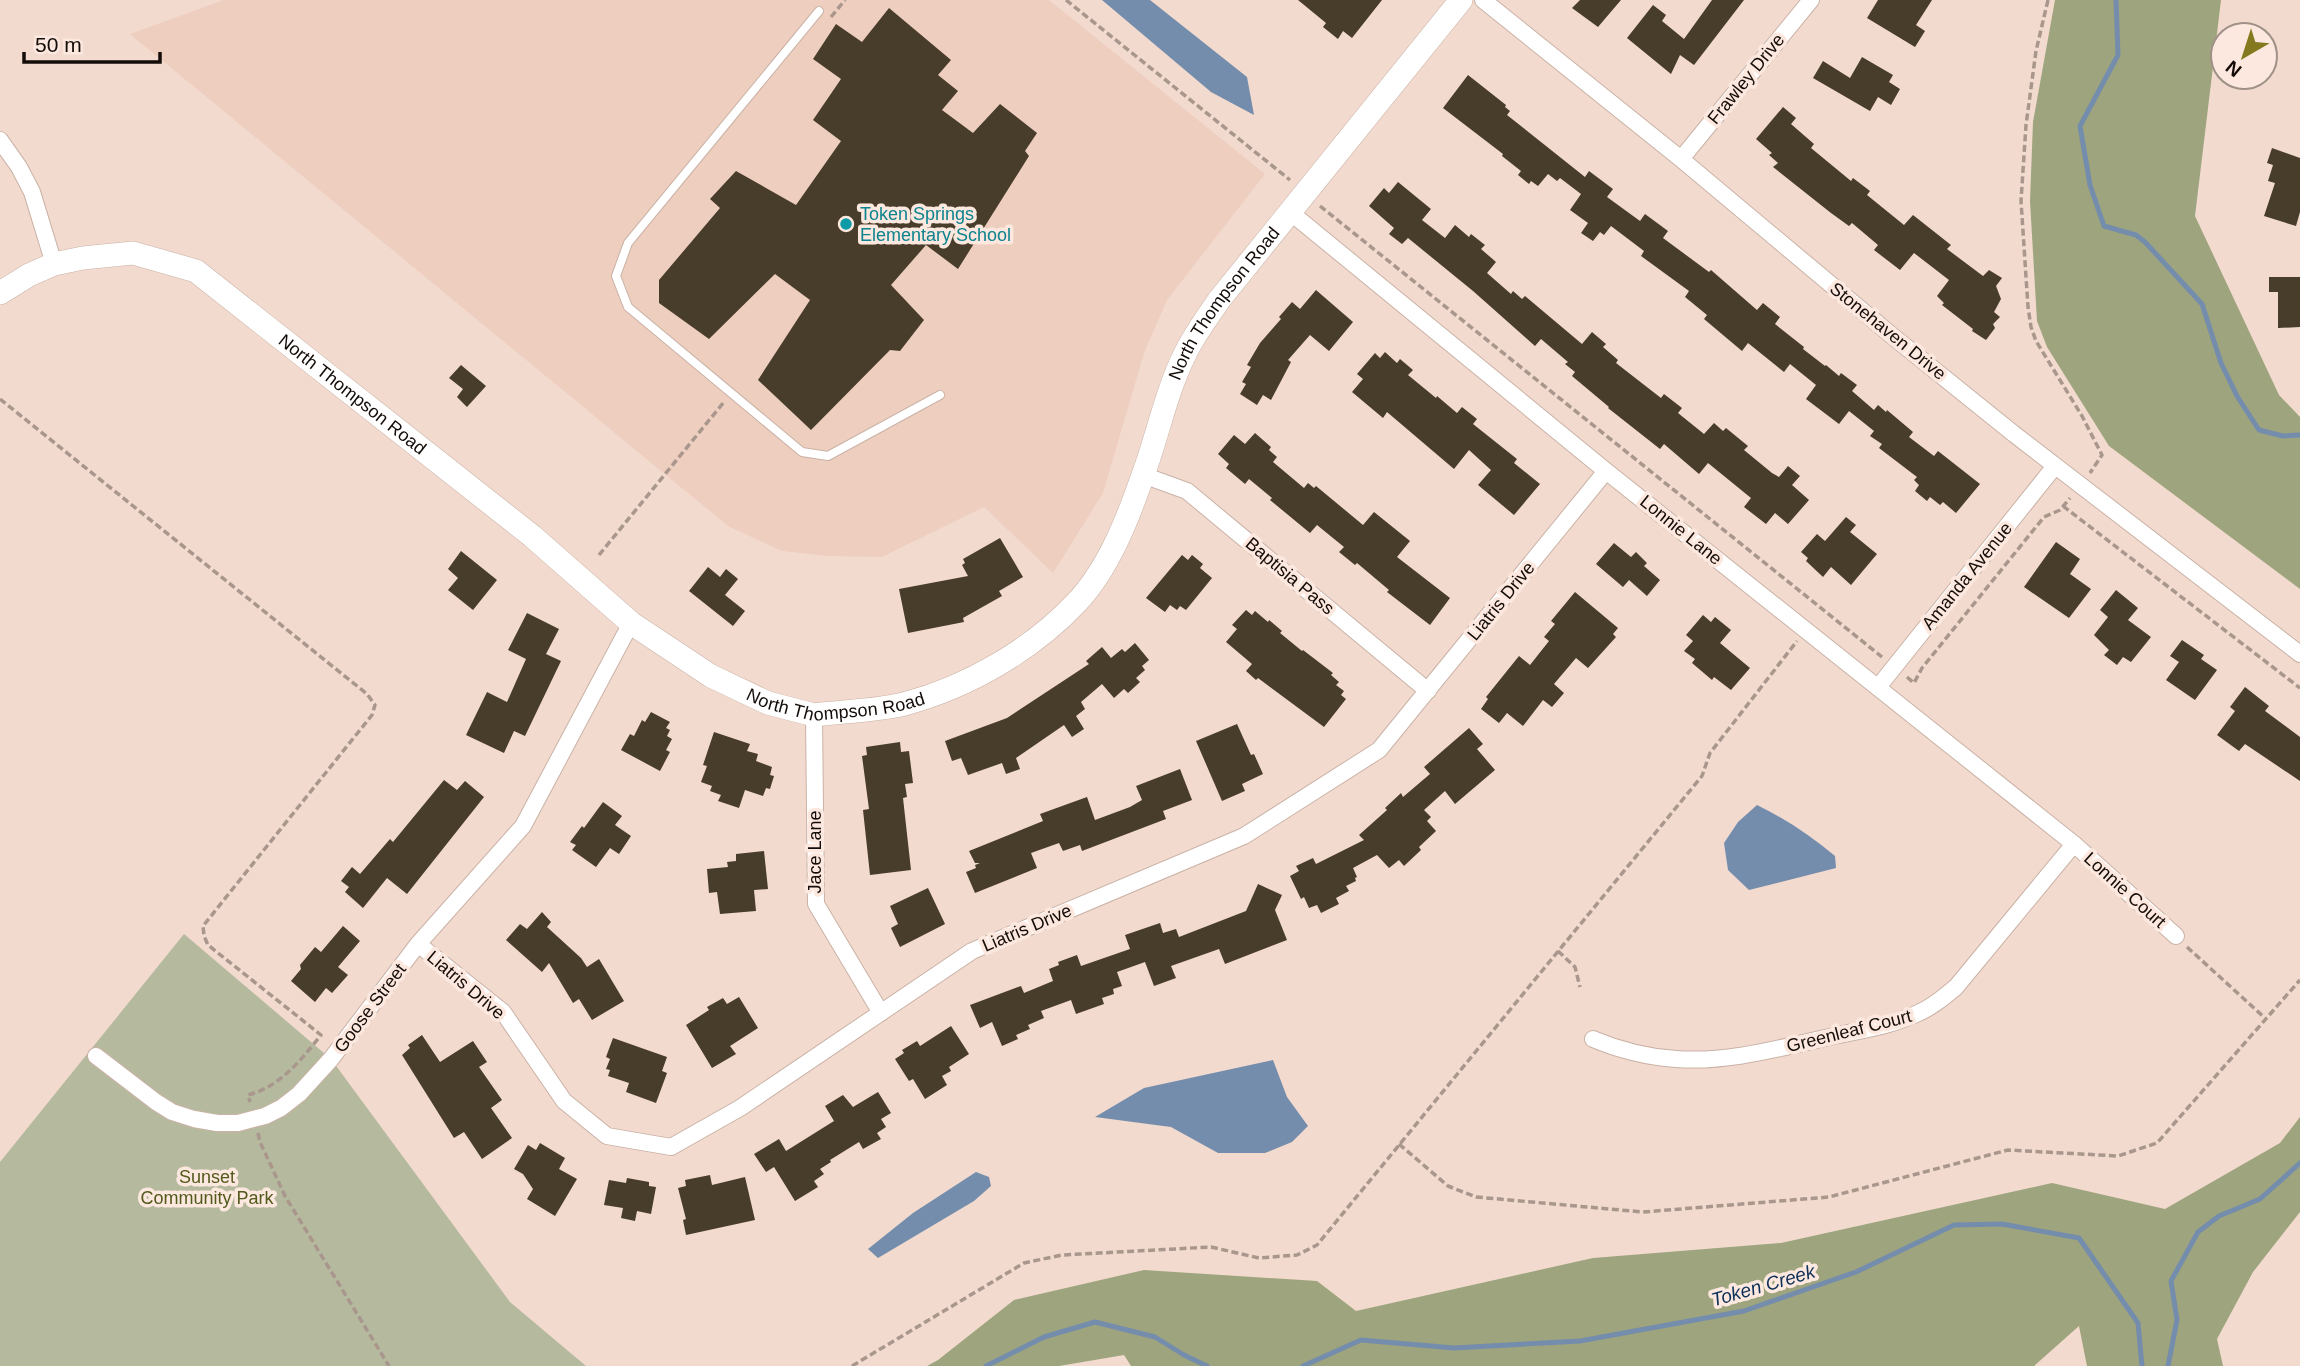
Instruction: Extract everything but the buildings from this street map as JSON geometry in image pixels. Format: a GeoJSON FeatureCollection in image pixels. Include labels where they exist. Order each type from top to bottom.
{"type":"FeatureCollection","features":[{"type":"Feature","properties":{"kind":"street","name":"North Thompson Road"},"geometry":{"type":"LineString","coordinates":[[0,293],[29,275],[54,264],[133,253],[197,271],[532,536],[631,623],[711,676],[768,703],[814,715],[903,704],[955,687],[1036,639],[1078,601],[1101,569],[1143,475],[1171,388],[1184,355],[1199,328],[1461,0]]}},
{"type":"Feature","properties":{"kind":"street","name":"Stonehaven Drive"},"geometry":{"type":"LineString","coordinates":[[1483,0],[1681,159],[1896,339],[2055,466],[2300,654]]}},
{"type":"Feature","properties":{"kind":"street","name":"Frawley Drive"},"geometry":{"type":"LineString","coordinates":[[1681,159],[1811,0]]}},
{"type":"Feature","properties":{"kind":"street"},"geometry":{"type":"LineString","coordinates":[[0,140],[32,192],[54,264]]}},
{"type":"Feature","properties":{"kind":"street","name":"Lonnie Lane"},"geometry":{"type":"LineString","coordinates":[[1290,212],[1606,471],[2074,844]]}},
{"type":"Feature","properties":{"kind":"street","name":"Amanda Avenue"},"geometry":{"type":"LineString","coordinates":[[1878,687],[2055,466]]}},
{"type":"Feature","properties":{"kind":"street","name":"Liatris Drive"},"geometry":{"type":"LineString","coordinates":[[418,944],[503,1012],[564,1101],[607,1136],[671,1147],[740,1108],[972,951],[1244,836],[1379,750],[1606,471]]}},
{"type":"Feature","properties":{"kind":"street","name":"Baptisia Pass"},"geometry":{"type":"LineString","coordinates":[[1143,475],[1187,491],[1428,691]]}},
{"type":"Feature","properties":{"kind":"street","name":"Goose Street"},"geometry":{"type":"LineString","coordinates":[[96,1056],[141,1092],[172,1112],[217,1123],[238,1123],[256,1118],[281,1108],[299,1094],[323,1068],[418,944],[523,825],[631,623]]}},
{"type":"Feature","properties":{"kind":"street","name":"Jace Lane"},"geometry":{"type":"LineString","coordinates":[[814,715],[816,904],[881,1013]]}},
{"type":"Feature","properties":{"kind":"street","name":"Lonnie Court"},"geometry":{"type":"LineString","coordinates":[[2074,844],[2176,936]]}},
{"type":"Feature","properties":{"kind":"street","name":"Greenleaf Court"},"geometry":{"type":"LineString","coordinates":[[1593,1039],[1654,1057],[1707,1059],[1772,1050],[1871,1028],[1916,1014],[1956,987],[2074,844]]}},
{"type":"Feature","properties":{"kind":"lane"},"geometry":{"type":"LineString","coordinates":[[819,11],[628,243],[616,276],[628,307],[803,452],[828,456],[940,394]]}},
{"type":"Feature","properties":{"kind":"path"},"geometry":{"type":"LineString","coordinates":[[1066,0],[1914,683],[1922,668],[2044,517],[2060,510],[2072,495]]}},
{"type":"Feature","properties":{"kind":"path"},"geometry":{"type":"LineString","coordinates":[[2048,0],[2032,76],[2021,201],[2028,307],[2036,341],[2082,416],[2102,455],[2088,475]]}},
{"type":"Feature","properties":{"kind":"path"},"geometry":{"type":"LineString","coordinates":[[599,555],[732,393]]}},
{"type":"Feature","properties":{"kind":"path"},"geometry":{"type":"LineString","coordinates":[[0,399],[367,694],[375,705],[372,715],[203,926],[208,945],[321,1035],[292,1069],[265,1090],[248,1095],[260,1142],[285,1196],[389,1366]]}},
{"type":"Feature","properties":{"kind":"path"},"geometry":{"type":"LineString","coordinates":[[2063,506],[2300,688]]}},
{"type":"Feature","properties":{"kind":"path"},"geometry":{"type":"LineString","coordinates":[[852,1366],[1024,1263],[1062,1255],[1211,1247],[1259,1258],[1297,1255],[1317,1245],[1702,776],[1710,753],[1806,630]]}},
{"type":"Feature","properties":{"kind":"path"},"geometry":{"type":"LineString","coordinates":[[2176,936],[2266,1019]]}},
{"type":"Feature","properties":{"kind":"path"},"geometry":{"type":"LineString","coordinates":[[1558,951],[1575,967],[1580,987]]}},
{"type":"Feature","properties":{"kind":"path"},"geometry":{"type":"LineString","coordinates":[[1399,1144],[1448,1186],[1476,1197],[1643,1212],[1829,1197],[2008,1150],[2118,1156],[2157,1143],[2300,980]]}},
{"type":"Feature","properties":{"kind":"shaded area"},"geometry":{"type":"Polygon","coordinates":[[[224,0],[1049,0],[1265,174],[1167,300],[1144,353],[1103,493],[1053,573],[984,507],[882,557],[828,556],[782,551],[728,526],[130,34],[224,0]]]}},
{"type":"Feature","properties":{"kind":"green space"},"geometry":{"type":"Polygon","coordinates":[[[2055,0],[2221,0],[2218,21],[2209,21],[2210,91],[2195,216],[2279,395],[2300,417],[2300,589],[2109,446],[2047,347],[2037,321],[2030,201],[2033,122],[2055,0]]]}},
{"type":"Feature","properties":{"kind":"green space","name":"Sunset Community Park"},"geometry":{"type":"Polygon","coordinates":[[[184,934],[331,1059],[510,1302],[586,1366],[0,1366],[0,1162],[184,934]]]}},
{"type":"Feature","properties":{"kind":"green space"},"geometry":{"type":"Polygon","coordinates":[[[2300,1117],[2300,1212],[2253,1272],[2217,1339],[2223,1366],[2087,1366],[2079,1326],[2034,1366],[1131,1366],[1124,1355],[1059,1366],[927,1366],[1014,1300],[1144,1270],[1317,1281],[1356,1311],[1593,1258],[1781,1243],[2052,1183],[2165,1209],[2280,1143],[2300,1117]]]}},
{"type":"Feature","properties":{"kind":"water"},"geometry":{"type":"Polygon","coordinates":[[[1102,0],[1150,0],[1247,77],[1254,115],[1211,92],[1102,0]]]}},
{"type":"Feature","properties":{"kind":"water"},"geometry":{"type":"Polygon","coordinates":[[[1757,805],[1788,822],[1835,856],[1836,868],[1749,890],[1728,870],[1724,843],[1738,822],[1757,805]]]}},
{"type":"Feature","properties":{"kind":"water"},"geometry":{"type":"Polygon","coordinates":[[[1273,1060],[1287,1097],[1308,1126],[1292,1142],[1265,1153],[1218,1153],[1171,1127],[1095,1117],[1144,1088],[1273,1060]]]}},
{"type":"Feature","properties":{"kind":"water"},"geometry":{"type":"Polygon","coordinates":[[[976,1172],[989,1177],[991,1186],[974,1201],[878,1258],[868,1249],[913,1213],[976,1172]]]}},
{"type":"Feature","properties":{"kind":"waterway"},"geometry":{"type":"LineString","coordinates":[[2116,0],[2118,55],[2080,126],[2090,185],[2104,226],[2136,235],[2145,242],[2202,304],[2221,363],[2237,396],[2259,430],[2283,436],[2300,435]]}},
{"type":"Feature","properties":{"kind":"waterway","name":"Token Creek"},"geometry":{"type":"LineString","coordinates":[[2168,1366],[2177,1320],[2171,1281],[2198,1232],[2219,1216],[2260,1199],[2300,1163]]}},
{"type":"Feature","properties":{"kind":"waterway","name":"Token Creek"},"geometry":{"type":"LineString","coordinates":[[1303,1366],[1361,1340],[1454,1348],[1580,1341],[1744,1311],[1856,1272],[1954,1225],[2002,1224],[2079,1238],[2138,1323],[2142,1366]]}},
{"type":"Feature","properties":{"kind":"waterway","name":"Token Creek"},"geometry":{"type":"LineString","coordinates":[[986,1366],[1044,1337],[1095,1322],[1155,1337],[1207,1366]]}},
{"type":"Feature","properties":{"kind":"place","name":"Token Springs Elementary School"},"geometry":{"type":"Point","coordinates":[846,224]}}]}
